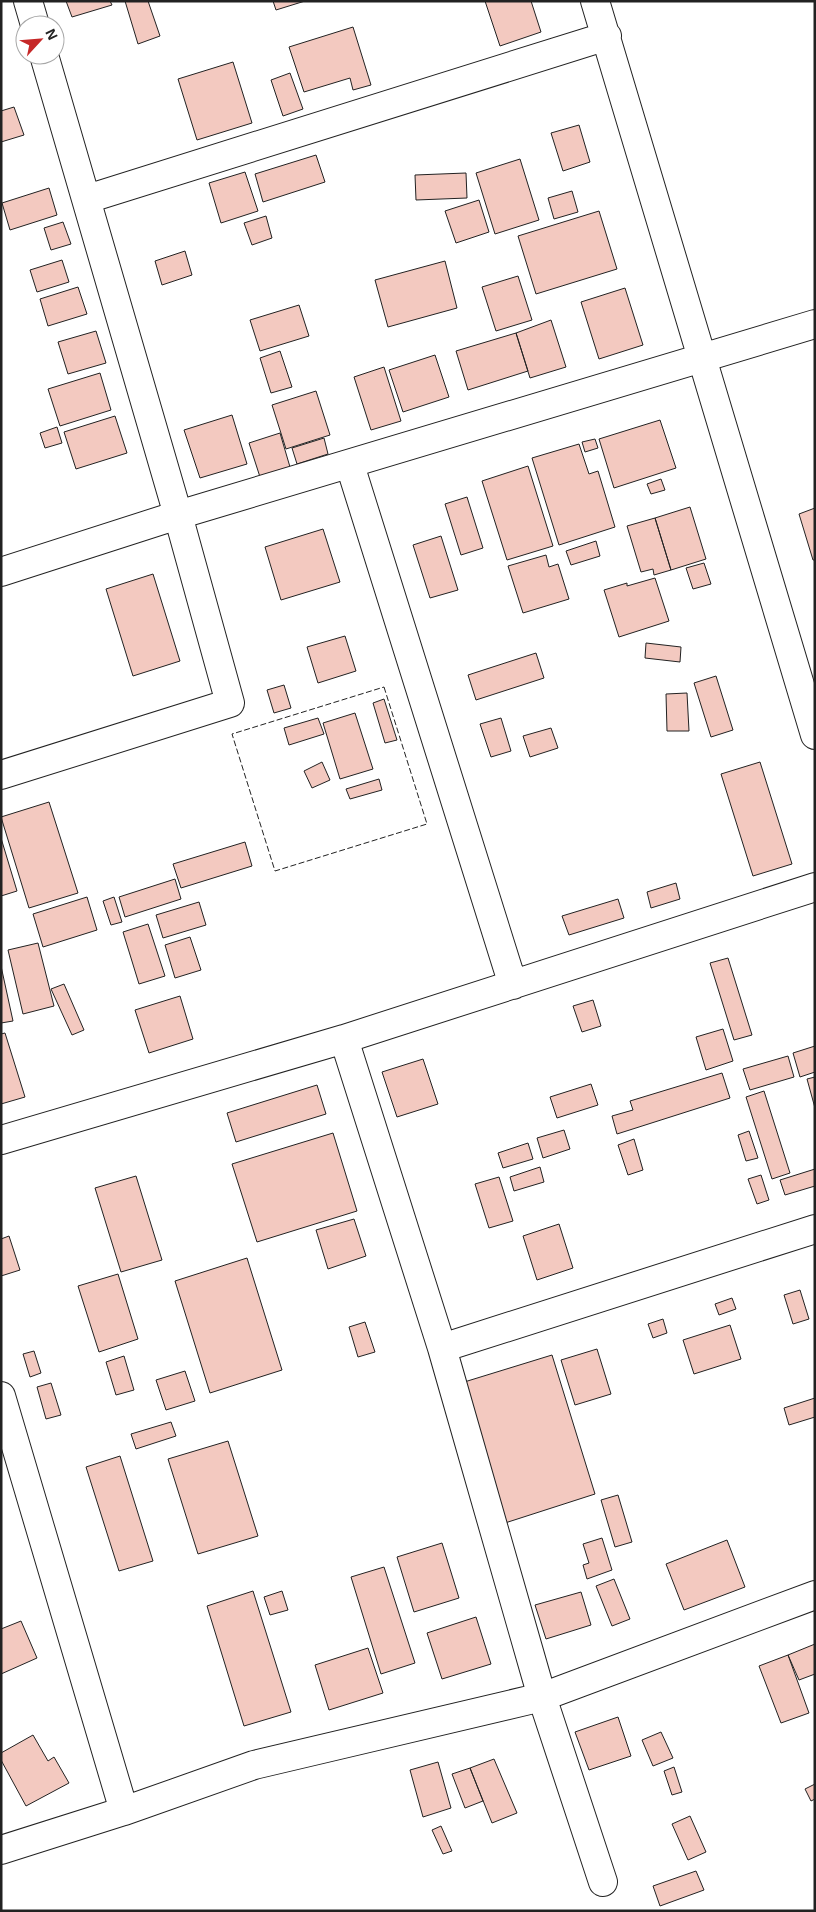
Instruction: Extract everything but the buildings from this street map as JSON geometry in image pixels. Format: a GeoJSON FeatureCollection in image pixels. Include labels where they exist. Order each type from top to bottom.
{"type":"FeatureCollection","features":[{"type":"Feature","properties":{"kind":"street"},"geometry":{"type":"LineString","coordinates":[[28,1],[32,15]]}},
{"type":"Feature","properties":{"kind":"street"},"geometry":{"type":"LineString","coordinates":[[595,1],[815,735]]}},
{"type":"Feature","properties":{"kind":"street"},"geometry":{"type":"LineString","coordinates":[[87,199],[607,36]]}},
{"type":"Feature","properties":{"kind":"street"},"geometry":{"type":"LineString","coordinates":[[1,776],[230,703],[178,515],[47,65]]}},
{"type":"Feature","properties":{"kind":"street"},"geometry":{"type":"LineString","coordinates":[[1,572],[178,515],[815,324]]}},
{"type":"Feature","properties":{"kind":"street"},"geometry":{"type":"LineString","coordinates":[[350,464],[513,985]]}},
{"type":"Feature","properties":{"kind":"street"},"geometry":{"type":"LineString","coordinates":[[1,1140],[344,1039],[815,887]]}},
{"type":"Feature","properties":{"kind":"street"},"geometry":{"type":"LineString","coordinates":[[344,1039],[442,1348],[542,1697],[603,1882]]}},
{"type":"Feature","properties":{"kind":"street"},"geometry":{"type":"LineString","coordinates":[[442,1348],[815,1228]]}},
{"type":"Feature","properties":{"kind":"street"},"geometry":{"type":"LineString","coordinates":[[1,1396],[124,1811]]}},
{"type":"Feature","properties":{"kind":"street"},"geometry":{"type":"LineString","coordinates":[[1,1850],[124,1811],[254,1765],[542,1697],[815,1595]]}},
{"type":"Feature","properties":{"kind":"fence"},"geometry":{"type":"LineString","coordinates":[[384,687],[427,824],[275,871],[232,734],[384,687]]}}]}
